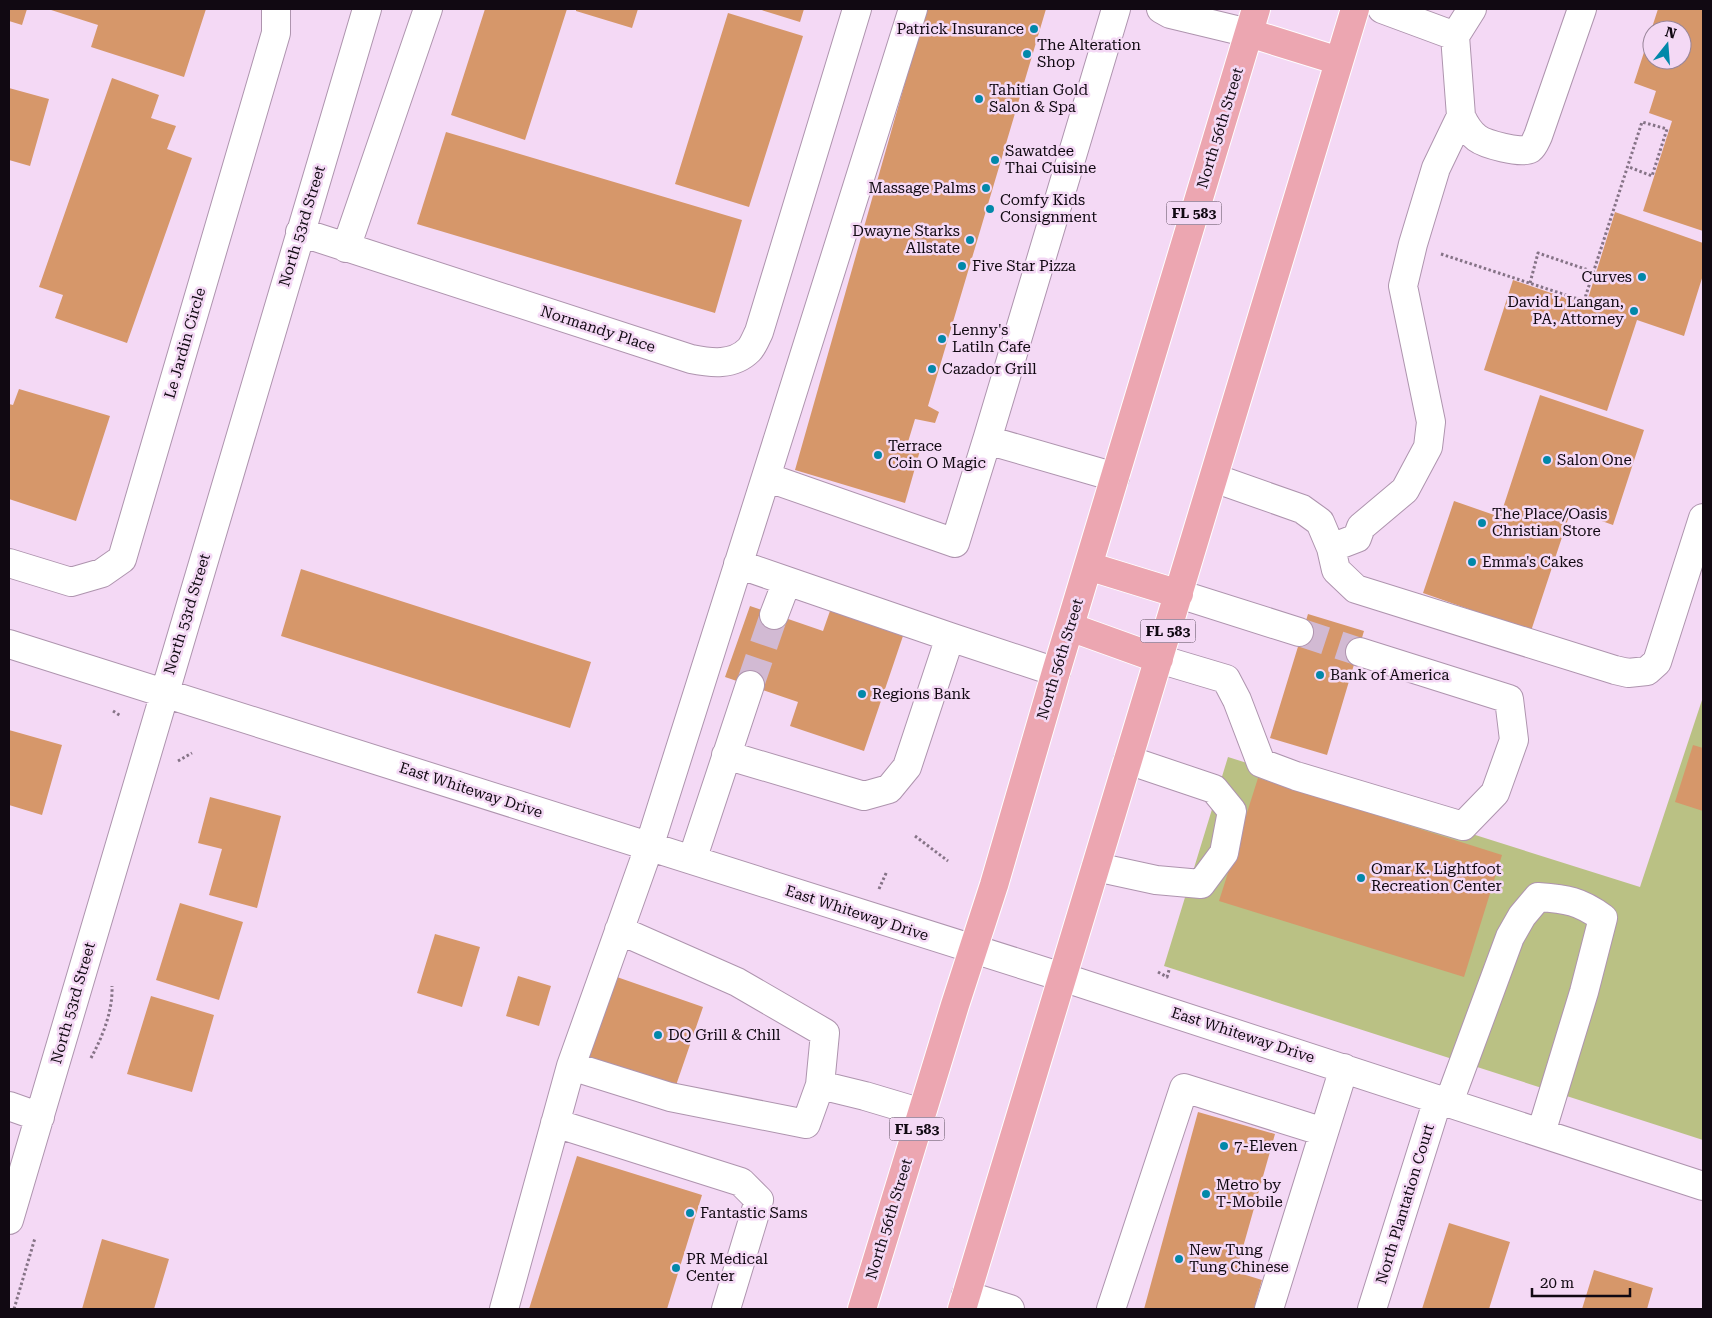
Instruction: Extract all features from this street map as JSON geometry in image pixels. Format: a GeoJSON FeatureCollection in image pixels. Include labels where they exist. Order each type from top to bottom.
{"type":"FeatureCollection","features":[{"type":"Feature","properties":{"kind":"main road","name":"FL 583"},"geometry":{"type":"LineString","coordinates":[[964,1302],[1355,9]]}},
{"type":"Feature","properties":{"kind":"main road"},"geometry":{"type":"LineString","coordinates":[[1252,21],[1339,61]]}},
{"type":"Feature","properties":{"kind":"main road","name":"North 56th Street"},"geometry":{"type":"LineString","coordinates":[[862,1309],[996,876],[1252,21]]}},
{"type":"Feature","properties":{"kind":"main road"},"geometry":{"type":"LineString","coordinates":[[1088,566],[1179,594]]}},
{"type":"Feature","properties":{"kind":"main road"},"geometry":{"type":"LineString","coordinates":[[1070,626],[1159,659]]}},
{"type":"Feature","properties":{"kind":"street","name":"Le Jardin Circle"},"geometry":{"type":"LineString","coordinates":[[9,564],[71,582],[102,572],[122,559],[276,33],[276,9]]}},
{"type":"Feature","properties":{"kind":"street","name":"North 53rd Street"},"geometry":{"type":"LineString","coordinates":[[9,1220],[163,693],[367,9]]}},
{"type":"Feature","properties":{"kind":"street"},"geometry":{"type":"LineString","coordinates":[[346,248],[428,9]]}},
{"type":"Feature","properties":{"kind":"street","name":"Normandy Place"},"geometry":{"type":"LineString","coordinates":[[300,232],[691,359],[713,364],[731,361],[749,350],[759,332],[857,9]]}},
{"type":"Feature","properties":{"kind":"street"},"geometry":{"type":"LineString","coordinates":[[504,1309],[571,1066],[649,847],[913,9]]}},
{"type":"Feature","properties":{"kind":"street"},"geometry":{"type":"LineString","coordinates":[[766,478],[955,543],[1116,9]]}},
{"type":"Feature","properties":{"kind":"street"},"geometry":{"type":"LineString","coordinates":[[1161,9],[1170,14],[1252,21]]}},
{"type":"Feature","properties":{"kind":"street"},"geometry":{"type":"LineString","coordinates":[[1382,9],[1455,36]]}},
{"type":"Feature","properties":{"kind":"street"},"geometry":{"type":"LineString","coordinates":[[1472,9],[1455,36],[1461,116],[1466,127],[1478,139],[1523,151],[1531,148],[1538,136],[1582,9]]}},
{"type":"Feature","properties":{"kind":"street"},"geometry":{"type":"LineString","coordinates":[[1331,548],[1357,538],[1361,527],[1405,490],[1428,447],[1431,422],[1402,286],[1436,168],[1461,116]]}},
{"type":"Feature","properties":{"kind":"street"},"geometry":{"type":"LineString","coordinates":[[987,440],[1115,477]]}},
{"type":"Feature","properties":{"kind":"street"},"geometry":{"type":"LineString","coordinates":[[1214,478],[1302,509],[1320,522],[1331,548],[1336,570],[1356,589],[1550,651],[1628,673],[1647,671],[1657,662],[1703,518]]}},
{"type":"Feature","properties":{"kind":"street"},"geometry":{"type":"LineString","coordinates":[[738,564],[950,638],[1056,672]]}},
{"type":"Feature","properties":{"kind":"street"},"geometry":{"type":"LineString","coordinates":[[774,614],[787,581]]}},
{"type":"Feature","properties":{"kind":"street"},"geometry":{"type":"LineString","coordinates":[[1179,594],[1299,632]]}},
{"type":"Feature","properties":{"kind":"street"},"geometry":{"type":"LineString","coordinates":[[726,755],[864,796],[889,789],[907,767],[950,638]]}},
{"type":"Feature","properties":{"kind":"street","name":"East Whiteway Drive"},"geometry":{"type":"LineString","coordinates":[[9,644],[1062,977],[1703,1186]]}},
{"type":"Feature","properties":{"kind":"street"},"geometry":{"type":"LineString","coordinates":[[1159,659],[1226,680],[1237,700],[1261,763],[1296,776],[1464,826],[1495,793],[1514,740],[1509,699],[1360,652]]}},
{"type":"Feature","properties":{"kind":"street"},"geometry":{"type":"LineString","coordinates":[[692,860],[750,685]]}},
{"type":"Feature","properties":{"kind":"street"},"geometry":{"type":"LineString","coordinates":[[1096,866],[1156,880],[1202,884],[1224,852],[1232,811],[1214,789],[1128,760]]}},
{"type":"Feature","properties":{"kind":"street","name":"North Plantation Court"},"geometry":{"type":"LineString","coordinates":[[1372,1309],[1443,1101],[1510,937],[1522,916],[1538,897],[1566,899],[1587,906],[1604,918],[1584,992],[1541,1133]]}},
{"type":"Feature","properties":{"kind":"street"},"geometry":{"type":"LineString","coordinates":[[571,1066],[670,1097],[806,1124],[820,1085],[825,1033],[737,982],[619,930]]}},
{"type":"Feature","properties":{"kind":"street"},"geometry":{"type":"LineString","coordinates":[[1269,1309],[1344,1068]]}},
{"type":"Feature","properties":{"kind":"street"},"geometry":{"type":"LineString","coordinates":[[820,1085],[922,1113]]}},
{"type":"Feature","properties":{"kind":"street"},"geometry":{"type":"LineString","coordinates":[[1111,1309],[1184,1088],[1324,1132]]}},
{"type":"Feature","properties":{"kind":"street"},"geometry":{"type":"LineString","coordinates":[[9,1106],[40,1116]]}},
{"type":"Feature","properties":{"kind":"street"},"geometry":{"type":"LineString","coordinates":[[554,1123],[742,1182],[758,1200],[726,1309]]}},
{"type":"Feature","properties":{"kind":"street"},"geometry":{"type":"LineString","coordinates":[[964,1302],[1010,1309]]}},
{"type":"Feature","properties":{"kind":"path"},"geometry":{"type":"LineString","coordinates":[[1413,244],[1584,301],[1642,122],[1667,129],[1652,176],[1628,167]]}},
{"type":"Feature","properties":{"kind":"path"},"geometry":{"type":"LineString","coordinates":[[1530,283],[1538,253],[1594,272]]}},
{"type":"Feature","properties":{"kind":"path"},"geometry":{"type":"LineString","coordinates":[[914,836],[948,861]]}},
{"type":"Feature","properties":{"kind":"path"},"geometry":{"type":"LineString","coordinates":[[878,891],[887,871]]}},
{"type":"Feature","properties":{"kind":"path"},"geometry":{"type":"LineString","coordinates":[[1158,972],[1167,977],[1169,970]]}},
{"type":"Feature","properties":{"kind":"green space"},"geometry":{"type":"Polygon","coordinates":[[[1703,697],[1703,1140],[1164,966],[1228,757],[1640,887],[1703,697]]]}},
{"type":"Feature","properties":{"kind":"building"},"geometry":{"type":"Polygon","coordinates":[[[9,9],[27,9],[22,25],[9,21],[9,9]]]}},
{"type":"Feature","properties":{"kind":"building"},"geometry":{"type":"Polygon","coordinates":[[[48,9],[206,9],[184,77],[91,47],[98,25],[48,9]]]}},
{"type":"Feature","properties":{"kind":"building"},"geometry":{"type":"Polygon","coordinates":[[[485,9],[567,9],[525,140],[451,115],[485,9]]]}},
{"type":"Feature","properties":{"kind":"building"},"geometry":{"type":"Polygon","coordinates":[[[576,9],[638,9],[632,28],[576,11],[576,9]]]}},
{"type":"Feature","properties":{"kind":"building"},"geometry":{"type":"Polygon","coordinates":[[[758,9],[804,9],[800,22],[758,9]]]}},
{"type":"Feature","properties":{"kind":"building"},"geometry":{"type":"Polygon","coordinates":[[[926,9],[1046,9],[928,406],[939,412],[935,423],[915,419],[908,442],[921,447],[905,503],[795,470],[926,9]]]}},
{"type":"Feature","properties":{"kind":"building"},"geometry":{"type":"Polygon","coordinates":[[[1658,9],[1703,9],[1703,231],[1643,211],[1672,121],[1649,113],[1656,91],[1634,83],[1642,58],[1642,70],[1692,70],[1692,20],[1654,20],[1658,9]]]}},
{"type":"Feature","properties":{"kind":"building"},"geometry":{"type":"Polygon","coordinates":[[[728,13],[803,36],[749,207],[675,184],[728,13]]]}},
{"type":"Feature","properties":{"kind":"building"},"geometry":{"type":"Polygon","coordinates":[[[112,78],[159,95],[151,118],[176,126],[167,149],[192,158],[127,343],[55,318],[63,295],[39,287],[112,78]]]}},
{"type":"Feature","properties":{"kind":"building"},"geometry":{"type":"Polygon","coordinates":[[[9,88],[49,99],[30,166],[9,160],[9,88]]]}},
{"type":"Feature","properties":{"kind":"building"},"geometry":{"type":"Polygon","coordinates":[[[446,132],[742,220],[715,313],[417,224],[446,132]]]}},
{"type":"Feature","properties":{"kind":"building"},"geometry":{"type":"Polygon","coordinates":[[[1615,212],[1703,243],[1703,275],[1684,336],[1637,320],[1607,411],[1484,370],[1513,280],[1586,305],[1615,212]]]}},
{"type":"Feature","properties":{"kind":"building"},"geometry":{"type":"Polygon","coordinates":[[[19,389],[110,416],[76,521],[9,499],[9,404],[13,405],[19,389]]]}},
{"type":"Feature","properties":{"kind":"building"},"geometry":{"type":"Polygon","coordinates":[[[1540,395],[1644,430],[1613,525],[1571,510],[1531,631],[1423,593],[1454,501],[1500,517],[1540,395]]]}},
{"type":"Feature","properties":{"kind":"building"},"geometry":{"type":"Polygon","coordinates":[[[301,569],[591,662],[570,728],[281,636],[301,569]]]}},
{"type":"Feature","properties":{"kind":"building"},"geometry":{"type":"Polygon","coordinates":[[[750,606],[823,631],[831,608],[904,633],[864,751],[790,726],[798,702],[725,677],[750,606]]]}},
{"type":"Feature","properties":{"kind":"building","name":"Bank of America"},"geometry":{"type":"Polygon","coordinates":[[[1308,614],[1364,631],[1327,755],[1270,738],[1308,614]]]}},
{"type":"Feature","properties":{"kind":"building"},"geometry":{"type":"Polygon","coordinates":[[[9,730],[62,745],[42,815],[9,805],[9,730]]]}},
{"type":"Feature","properties":{"kind":"building"},"geometry":{"type":"Polygon","coordinates":[[[1693,745],[1703,748],[1703,811],[1675,802],[1693,745]]]}},
{"type":"Feature","properties":{"kind":"building","name":"Omar K. Lightfoot Recreation Center"},"geometry":{"type":"Polygon","coordinates":[[[1258,778],[1502,855],[1464,977],[1219,901],[1258,778]]]}},
{"type":"Feature","properties":{"kind":"building"},"geometry":{"type":"Polygon","coordinates":[[[210,797],[281,816],[257,908],[209,895],[222,849],[198,843],[210,797]]]}},
{"type":"Feature","properties":{"kind":"building"},"geometry":{"type":"Polygon","coordinates":[[[180,903],[243,922],[219,1000],[156,980],[180,903]]]}},
{"type":"Feature","properties":{"kind":"building"},"geometry":{"type":"Polygon","coordinates":[[[435,934],[480,947],[462,1007],[417,993],[435,934]]]}},
{"type":"Feature","properties":{"kind":"building"},"geometry":{"type":"Polygon","coordinates":[[[518,976],[551,986],[539,1026],[506,1016],[518,976]]]}},
{"type":"Feature","properties":{"kind":"building"},"geometry":{"type":"Polygon","coordinates":[[[614,976],[703,1007],[673,1094],[584,1063],[614,976]]]}},
{"type":"Feature","properties":{"kind":"building"},"geometry":{"type":"Polygon","coordinates":[[[151,996],[214,1015],[192,1092],[127,1074],[151,996]]]}},
{"type":"Feature","properties":{"kind":"building"},"geometry":{"type":"Polygon","coordinates":[[[1198,1112],[1275,1134],[1236,1272],[1262,1280],[1254,1309],[1144,1309],[1198,1112]]]}},
{"type":"Feature","properties":{"kind":"building"},"geometry":{"type":"Polygon","coordinates":[[[577,1156],[702,1195],[667,1309],[529,1309],[577,1156]]]}},
{"type":"Feature","properties":{"kind":"building"},"geometry":{"type":"Polygon","coordinates":[[[1449,1223],[1510,1242],[1489,1309],[1422,1309],[1449,1223]]]}},
{"type":"Feature","properties":{"kind":"building"},"geometry":{"type":"Polygon","coordinates":[[[102,1239],[169,1259],[154,1309],[82,1309],[102,1239]]]}},
{"type":"Feature","properties":{"kind":"building"},"geometry":{"type":"Polygon","coordinates":[[[1594,1270],[1653,1288],[1647,1309],[1582,1309],[1594,1270]]]}},
{"type":"Feature","properties":{"kind":"tunnel"},"geometry":{"type":"LineString","coordinates":[[750,685],[774,615]]}},
{"type":"Feature","properties":{"kind":"tunnel"},"geometry":{"type":"LineString","coordinates":[[1299,632],[1360,652]]}},
{"type":"Feature","properties":{"kind":"place","name":"Patrick Insurance"},"geometry":{"type":"Point","coordinates":[1034,29]}},
{"type":"Feature","properties":{"kind":"place","name":"The Alteration Shop"},"geometry":{"type":"Point","coordinates":[1027,54]}},
{"type":"Feature","properties":{"kind":"place","name":"Tahitian Gold Salon & Spa"},"geometry":{"type":"Point","coordinates":[979,99]}},
{"type":"Feature","properties":{"kind":"place","name":"Sawatdee Thai Cuisine"},"geometry":{"type":"Point","coordinates":[995,160]}},
{"type":"Feature","properties":{"kind":"place","name":"Massage Palms"},"geometry":{"type":"Point","coordinates":[986,188]}},
{"type":"Feature","properties":{"kind":"place","name":"Comfy Kids Consignment"},"geometry":{"type":"Point","coordinates":[990,209]}},
{"type":"Feature","properties":{"kind":"place","name":"Dwayne Starks Allstate"},"geometry":{"type":"Point","coordinates":[970,240]}},
{"type":"Feature","properties":{"kind":"place","name":"Five Star Pizza"},"geometry":{"type":"Point","coordinates":[962,266]}},
{"type":"Feature","properties":{"kind":"place","name":"Curves"},"geometry":{"type":"Point","coordinates":[1642,277]}},
{"type":"Feature","properties":{"kind":"place","name":"David L Langan, PA, Attorney"},"geometry":{"type":"Point","coordinates":[1634,311]}},
{"type":"Feature","properties":{"kind":"place","name":"Lenny's Latiln Cafe"},"geometry":{"type":"Point","coordinates":[942,339]}},
{"type":"Feature","properties":{"kind":"place","name":"Cazador Grill"},"geometry":{"type":"Point","coordinates":[932,369]}},
{"type":"Feature","properties":{"kind":"place","name":"Terrace Coin O Magic"},"geometry":{"type":"Point","coordinates":[878,455]}},
{"type":"Feature","properties":{"kind":"place","name":"Salon One"},"geometry":{"type":"Point","coordinates":[1547,460]}},
{"type":"Feature","properties":{"kind":"place","name":"The Place/Oasis Christian Store"},"geometry":{"type":"Point","coordinates":[1482,523]}},
{"type":"Feature","properties":{"kind":"place","name":"Emma's Cakes"},"geometry":{"type":"Point","coordinates":[1472,562]}},
{"type":"Feature","properties":{"kind":"place","name":"Bank of America"},"geometry":{"type":"Point","coordinates":[1320,675]}},
{"type":"Feature","properties":{"kind":"place","name":"Regions Bank"},"geometry":{"type":"Point","coordinates":[862,694]}},
{"type":"Feature","properties":{"kind":"place","name":"Omar K. Lightfoot Recreation Center"},"geometry":{"type":"Point","coordinates":[1361,878]}},
{"type":"Feature","properties":{"kind":"place","name":"DQ Grill & Chill"},"geometry":{"type":"Point","coordinates":[658,1035]}},
{"type":"Feature","properties":{"kind":"place","name":"7-Eleven"},"geometry":{"type":"Point","coordinates":[1224,1146]}},
{"type":"Feature","properties":{"kind":"place","name":"Metro by T-Mobile"},"geometry":{"type":"Point","coordinates":[1206,1194]}},
{"type":"Feature","properties":{"kind":"place","name":"Fantastic Sams"},"geometry":{"type":"Point","coordinates":[690,1213]}},
{"type":"Feature","properties":{"kind":"place","name":"New Tung Tung Chinese"},"geometry":{"type":"Point","coordinates":[1179,1259]}},
{"type":"Feature","properties":{"kind":"place","name":"PR Medical Center"},"geometry":{"type":"Point","coordinates":[676,1268]}}]}
